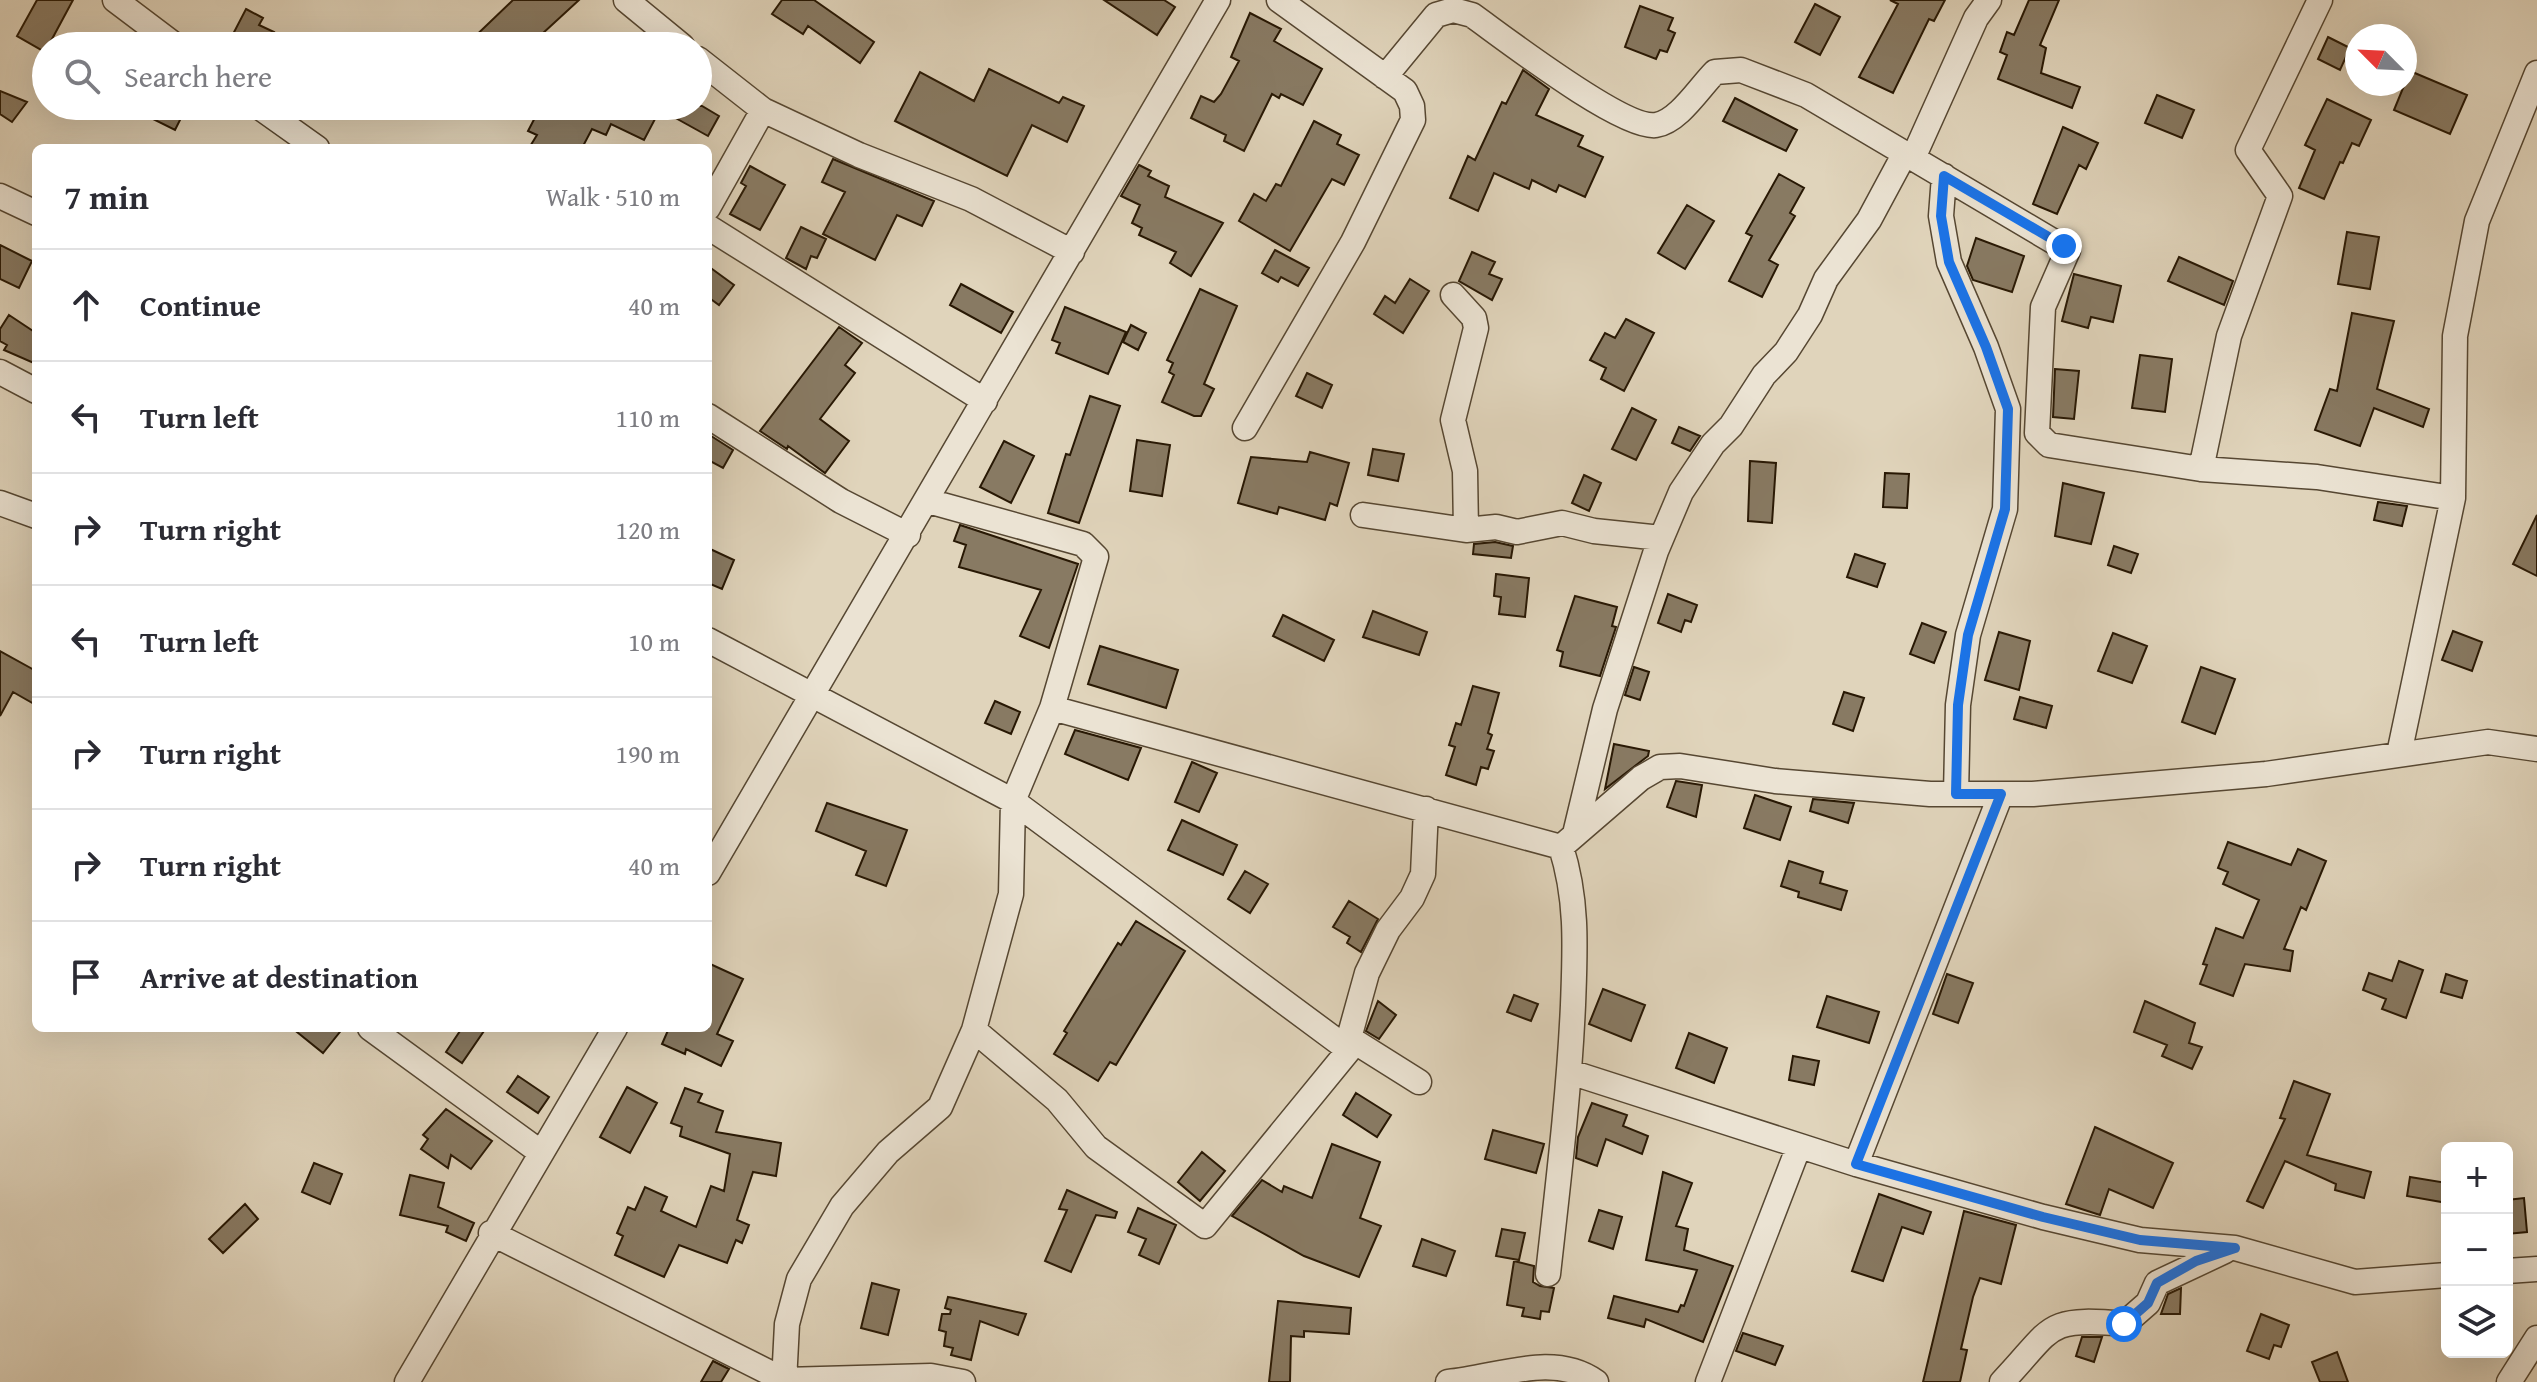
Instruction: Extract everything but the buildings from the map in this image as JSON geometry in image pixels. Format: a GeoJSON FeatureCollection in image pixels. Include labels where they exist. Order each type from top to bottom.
{"type":"FeatureCollection","features":[{"type":"Feature","properties":{"kind":"street"},"geometry":{"type":"LineString","coordinates":[[115,0],[157,32]]}},
{"type":"Feature","properties":{"kind":"street"},"geometry":{"type":"LineString","coordinates":[[626,0],[665,32]]}},
{"type":"Feature","properties":{"kind":"street"},"geometry":{"type":"LineString","coordinates":[[1245,428],[1353,242],[1413,120],[1412,106],[1405,91],[1279,0]]}},
{"type":"Feature","properties":{"kind":"street"},"geometry":{"type":"LineString","coordinates":[[1548,1274],[1570,1072],[1575,931],[1568,841],[1605,709],[1661,538],[1681,492],[1701,459],[1786,352],[1810,315],[1826,279],[1869,220],[1909,156],[1976,18],[1989,0]]}},
{"type":"Feature","properties":{"kind":"street"},"geometry":{"type":"LineString","coordinates":[[2201,469],[2229,336],[2280,196],[2248,150],[2320,0]]}},
{"type":"Feature","properties":{"kind":"street"},"geometry":{"type":"LineString","coordinates":[[712,866],[928,501],[1214,2]]}},
{"type":"Feature","properties":{"kind":"street"},"geometry":{"type":"LineString","coordinates":[[1385,77],[1436,15],[1453,10],[1472,15],[1598,102],[1632,121],[1654,125],[1671,119],[1715,72],[1741,70],[1806,95],[2068,250],[2043,307],[2037,433],[2049,445],[2201,469],[2317,477],[2453,498]]}},
{"type":"Feature","properties":{"kind":"street"},"geometry":{"type":"LineString","coordinates":[[712,70],[763,110],[859,155],[971,199],[1072,252]]}},
{"type":"Feature","properties":{"kind":"street"},"geometry":{"type":"LineString","coordinates":[[2399,754],[2453,498],[2455,336],[2474,235],[2537,73]]}},
{"type":"Feature","properties":{"kind":"street"},"geometry":{"type":"LineString","coordinates":[[712,201],[763,110]]}},
{"type":"Feature","properties":{"kind":"street"},"geometry":{"type":"LineString","coordinates":[[278,120],[311,144]]}},
{"type":"Feature","properties":{"kind":"street"},"geometry":{"type":"LineString","coordinates":[[1944,176],[1941,216],[1949,262],[1986,347],[2008,409],[2005,509],[1968,635],[1958,705],[1956,794]]}},
{"type":"Feature","properties":{"kind":"street"},"geometry":{"type":"LineString","coordinates":[[0,196],[32,211]]}},
{"type":"Feature","properties":{"kind":"street"},"geometry":{"type":"LineString","coordinates":[[712,230],[985,401]]}},
{"type":"Feature","properties":{"kind":"street"},"geometry":{"type":"LineString","coordinates":[[1453,295],[1474,318],[1476,328],[1453,420],[1465,471],[1466,530]]}},
{"type":"Feature","properties":{"kind":"street"},"geometry":{"type":"LineString","coordinates":[[0,372],[32,389]]}},
{"type":"Feature","properties":{"kind":"street"},"geometry":{"type":"LineString","coordinates":[[712,419],[841,501],[908,535]]}},
{"type":"Feature","properties":{"kind":"street"},"geometry":{"type":"LineString","coordinates":[[784,1381],[787,1324],[799,1279],[842,1206],[888,1152],[940,1107],[974,1030],[1011,894],[1013,801],[1052,708],[1096,557],[1083,544],[928,501]]}},
{"type":"Feature","properties":{"kind":"street"},"geometry":{"type":"LineString","coordinates":[[0,503],[32,515]]}},
{"type":"Feature","properties":{"kind":"street"},"geometry":{"type":"LineString","coordinates":[[1363,515],[1466,530],[1496,527],[1517,532],[1562,523],[1594,531],[1661,538]]}},
{"type":"Feature","properties":{"kind":"street"},"geometry":{"type":"LineString","coordinates":[[712,642],[1013,801],[1349,1050],[1205,1226],[1096,1147],[1057,1100],[974,1030]]}},
{"type":"Feature","properties":{"kind":"street"},"geometry":{"type":"LineString","coordinates":[[1052,708],[1426,809],[1568,841]]}},
{"type":"Feature","properties":{"kind":"street"},"geometry":{"type":"LineString","coordinates":[[1568,841],[1641,778],[1660,767],[1680,766],[1775,781],[1956,794],[2001,794],[2266,774],[2488,742],[2537,749]]}},
{"type":"Feature","properties":{"kind":"street"},"geometry":{"type":"LineString","coordinates":[[1856,1164],[2001,794]]}},
{"type":"Feature","properties":{"kind":"street"},"geometry":{"type":"LineString","coordinates":[[1419,1082],[1349,1038],[1367,973],[1388,930],[1412,898],[1423,874],[1426,809]]}},
{"type":"Feature","properties":{"kind":"street"},"geometry":{"type":"LineString","coordinates":[[375,1032],[540,1152]]}},
{"type":"Feature","properties":{"kind":"street"},"geometry":{"type":"LineString","coordinates":[[407,1382],[491,1233],[613,1032]]}},
{"type":"Feature","properties":{"kind":"street"},"geometry":{"type":"LineString","coordinates":[[1570,1072],[1856,1164],[2043,1217],[2140,1240],[2235,1248],[2355,1282],[2441,1275]]}},
{"type":"Feature","properties":{"kind":"street"},"geometry":{"type":"LineString","coordinates":[[1708,1382],[1799,1146]]}},
{"type":"Feature","properties":{"kind":"street"},"geometry":{"type":"LineString","coordinates":[[491,1233],[784,1381],[931,1376],[963,1382]]}},
{"type":"Feature","properties":{"kind":"street"},"geometry":{"type":"LineString","coordinates":[[2002,1382],[2050,1329],[2080,1320],[2124,1324],[2148,1303],[2157,1283],[2196,1261],[2235,1248]]}},
{"type":"Feature","properties":{"kind":"street"},"geometry":{"type":"LineString","coordinates":[[2513,1271],[2537,1269]]}},
{"type":"Feature","properties":{"kind":"street"},"geometry":{"type":"LineString","coordinates":[[2509,1382],[2537,1338]]}},
{"type":"Feature","properties":{"kind":"street"},"geometry":{"type":"LineString","coordinates":[[1448,1382],[1478,1380],[1520,1368],[1580,1370],[1596,1382]]}},
{"type":"Feature","properties":{"kind":"route"},"geometry":{"type":"LineString","coordinates":[[2064,246],[1944,176],[1941,216],[1949,262],[1986,347],[2008,409],[2005,509],[1968,635],[1958,705],[1956,794],[2001,794],[1856,1164],[2043,1217],[2140,1240],[2235,1248],[2196,1261],[2157,1283],[2148,1303],[2124,1324]]}}]}
